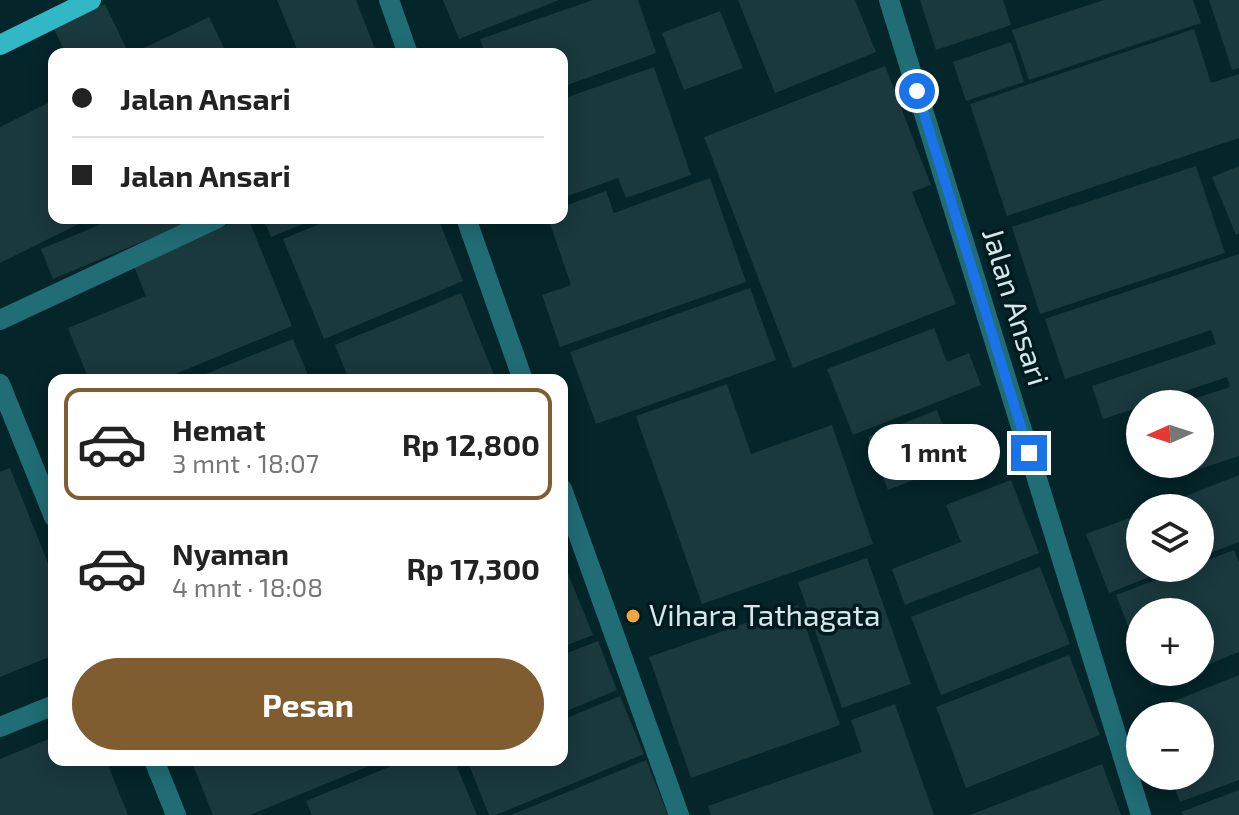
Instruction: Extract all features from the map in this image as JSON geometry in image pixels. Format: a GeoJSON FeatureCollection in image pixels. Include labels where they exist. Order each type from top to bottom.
{"type":"FeatureCollection","features":[{"type":"Feature","properties":{"kind":"main road"},"geometry":{"type":"LineString","coordinates":[[0,45],[91,0]]}},
{"type":"Feature","properties":{"kind":"street"},"geometry":{"type":"LineString","coordinates":[[389,0],[406,48]]}},
{"type":"Feature","properties":{"kind":"street","name":"Jalan Ansari"},"geometry":{"type":"LineString","coordinates":[[889,0],[1141,815]]}},
{"type":"Feature","properties":{"kind":"street"},"geometry":{"type":"LineString","coordinates":[[0,320],[205,224]]}},
{"type":"Feature","properties":{"kind":"street"},"geometry":{"type":"LineString","coordinates":[[468,224],[521,374]]}},
{"type":"Feature","properties":{"kind":"street"},"geometry":{"type":"LineString","coordinates":[[0,384],[48,502]]}},
{"type":"Feature","properties":{"kind":"street"},"geometry":{"type":"LineString","coordinates":[[568,506],[679,815]]}},
{"type":"Feature","properties":{"kind":"street"},"geometry":{"type":"LineString","coordinates":[[0,727],[48,707]]}},
{"type":"Feature","properties":{"kind":"street"},"geometry":{"type":"LineString","coordinates":[[156,766],[176,815]]}},
{"type":"Feature","properties":{"kind":"building"},"geometry":{"type":"Polygon","coordinates":[[[277,0],[356,0],[375,48],[297,48],[277,0]]]}},
{"type":"Feature","properties":{"kind":"building"},"geometry":{"type":"Polygon","coordinates":[[[443,0],[559,0],[459,39],[443,0]]]}},
{"type":"Feature","properties":{"kind":"building"},"geometry":{"type":"Polygon","coordinates":[[[593,0],[638,0],[656,53],[568,85],[568,48],[483,48],[480,39],[593,0]]]}},
{"type":"Feature","properties":{"kind":"building"},"geometry":{"type":"Polygon","coordinates":[[[738,0],[855,0],[876,52],[775,93],[738,0]]]}},
{"type":"Feature","properties":{"kind":"building"},"geometry":{"type":"Polygon","coordinates":[[[920,0],[1003,0],[1011,25],[936,50],[920,0]]]}},
{"type":"Feature","properties":{"kind":"building"},"geometry":{"type":"Polygon","coordinates":[[[1104,0],[1193,0],[1201,23],[1029,80],[1012,30],[1104,0]]]}},
{"type":"Feature","properties":{"kind":"building"},"geometry":{"type":"Polygon","coordinates":[[[1209,0],[1239,0],[1239,68],[1232,70],[1209,0]]]}},
{"type":"Feature","properties":{"kind":"building"},"geometry":{"type":"Polygon","coordinates":[[[105,4],[126,48],[63,48],[54,29],[105,4]]]}},
{"type":"Feature","properties":{"kind":"building"},"geometry":{"type":"Polygon","coordinates":[[[720,11],[743,68],[684,90],[662,33],[720,11]]]}},
{"type":"Feature","properties":{"kind":"building"},"geometry":{"type":"Polygon","coordinates":[[[209,17],[224,48],[144,48],[209,17]]]}},
{"type":"Feature","properties":{"kind":"building"},"geometry":{"type":"Polygon","coordinates":[[[1194,29],[1211,83],[1239,74],[1239,138],[1007,216],[970,104],[1194,29]]]}},
{"type":"Feature","properties":{"kind":"building"},"geometry":{"type":"Polygon","coordinates":[[[1011,42],[1024,82],[966,101],[953,62],[1011,42]]]}},
{"type":"Feature","properties":{"kind":"building"},"geometry":{"type":"Polygon","coordinates":[[[885,66],[931,185],[912,192],[956,304],[793,368],[704,137],[885,66]]]}},
{"type":"Feature","properties":{"kind":"building"},"geometry":{"type":"Polygon","coordinates":[[[654,67],[691,175],[626,198],[618,178],[568,196],[568,97],[654,67]]]}},
{"type":"Feature","properties":{"kind":"building"},"geometry":{"type":"Polygon","coordinates":[[[48,103],[48,224],[79,224],[0,263],[0,127],[48,103]]]}},
{"type":"Feature","properties":{"kind":"building"},"geometry":{"type":"Polygon","coordinates":[[[1196,166],[1225,253],[1040,314],[1012,227],[1196,166]]]}},
{"type":"Feature","properties":{"kind":"building"},"geometry":{"type":"Polygon","coordinates":[[[1239,166],[1239,234],[1236,235],[1212,177],[1239,166]]]}},
{"type":"Feature","properties":{"kind":"building"},"geometry":{"type":"Polygon","coordinates":[[[710,178],[746,282],[560,347],[542,295],[571,285],[550,224],[568,224],[568,205],[606,191],[614,213],[710,178]]]}},
{"type":"Feature","properties":{"kind":"building"},"geometry":{"type":"Polygon","coordinates":[[[101,224],[185,224],[53,279],[41,249],[101,224]]]}},
{"type":"Feature","properties":{"kind":"building"},"geometry":{"type":"Polygon","coordinates":[[[230,224],[250,224],[292,326],[176,374],[87,374],[68,328],[146,296],[133,264],[230,224]]]}},
{"type":"Feature","properties":{"kind":"building"},"geometry":{"type":"Polygon","coordinates":[[[266,224],[302,224],[271,237],[266,224]]]}},
{"type":"Feature","properties":{"kind":"building"},"geometry":{"type":"Polygon","coordinates":[[[319,224],[440,224],[463,281],[324,339],[283,239],[319,224]]]}},
{"type":"Feature","properties":{"kind":"building"},"geometry":{"type":"Polygon","coordinates":[[[1239,254],[1239,456],[1214,464],[1214,392],[1230,387],[1227,377],[1188,390],[1126,390],[1126,412],[1103,419],[1092,386],[1216,344],[1211,330],[1065,379],[1045,319],[1239,254]]]}},
{"type":"Feature","properties":{"kind":"building"},"geometry":{"type":"Polygon","coordinates":[[[750,288],[776,360],[596,424],[570,352],[750,288]]]}},
{"type":"Feature","properties":{"kind":"building"},"geometry":{"type":"Polygon","coordinates":[[[461,293],[494,374],[347,374],[335,345],[461,293]]]}},
{"type":"Feature","properties":{"kind":"building"},"geometry":{"type":"Polygon","coordinates":[[[934,328],[947,362],[969,353],[981,385],[853,435],[827,369],[934,328]]]}},
{"type":"Feature","properties":{"kind":"building"},"geometry":{"type":"Polygon","coordinates":[[[293,339],[308,374],[206,374],[293,339]]]}},
{"type":"Feature","properties":{"kind":"building"},"geometry":{"type":"Polygon","coordinates":[[[727,384],[751,454],[832,425],[873,544],[702,604],[636,416],[727,384]]]}},
{"type":"Feature","properties":{"kind":"building"},"geometry":{"type":"Polygon","coordinates":[[[937,410],[947,436],[978,424],[988,451],[888,490],[868,437],[937,410]]]}},
{"type":"Feature","properties":{"kind":"building"},"geometry":{"type":"Polygon","coordinates":[[[10,468],[48,563],[48,657],[0,677],[0,472],[10,468]]]}},
{"type":"Feature","properties":{"kind":"building"},"geometry":{"type":"Polygon","coordinates":[[[1239,475],[1239,542],[1214,552],[1214,494],[1191,494],[1239,475]]]}},
{"type":"Feature","properties":{"kind":"building"},"geometry":{"type":"Polygon","coordinates":[[[1011,480],[1039,553],[905,605],[892,569],[961,542],[946,505],[1011,480]]]}},
{"type":"Feature","properties":{"kind":"building"},"geometry":{"type":"Polygon","coordinates":[[[1126,519],[1126,582],[1137,582],[1109,593],[1086,534],[1126,519]]]}},
{"type":"Feature","properties":{"kind":"building"},"geometry":{"type":"Polygon","coordinates":[[[1234,550],[1239,563],[1239,652],[1214,662],[1214,598],[1126,598],[1126,621],[1116,595],[1150,582],[1214,582],[1214,558],[1234,550]]]}},
{"type":"Feature","properties":{"kind":"building"},"geometry":{"type":"Polygon","coordinates":[[[867,558],[911,684],[842,708],[798,582],[867,558]]]}},
{"type":"Feature","properties":{"kind":"building"},"geometry":{"type":"Polygon","coordinates":[[[1040,567],[1070,644],[941,695],[911,617],[1040,567]]]}},
{"type":"Feature","properties":{"kind":"building"},"geometry":{"type":"Polygon","coordinates":[[[568,574],[593,635],[568,645],[568,574]]]}},
{"type":"Feature","properties":{"kind":"building"},"geometry":{"type":"Polygon","coordinates":[[[798,605],[840,725],[691,778],[649,657],[798,605]]]}},
{"type":"Feature","properties":{"kind":"building"},"geometry":{"type":"Polygon","coordinates":[[[598,641],[617,690],[568,710],[568,653],[598,641]]]}},
{"type":"Feature","properties":{"kind":"building"},"geometry":{"type":"Polygon","coordinates":[[[1069,655],[1100,735],[966,788],[936,707],[1069,655]]]}},
{"type":"Feature","properties":{"kind":"building"},"geometry":{"type":"Polygon","coordinates":[[[1239,675],[1239,780],[1214,789],[1214,702],[1171,702],[1239,675]]]}},
{"type":"Feature","properties":{"kind":"building"},"geometry":{"type":"Polygon","coordinates":[[[620,696],[644,754],[496,815],[489,815],[469,766],[568,766],[568,718],[620,696]]]}},
{"type":"Feature","properties":{"kind":"building"},"geometry":{"type":"Polygon","coordinates":[[[895,704],[934,815],[711,815],[708,806],[862,752],[851,720],[895,704]]]}},
{"type":"Feature","properties":{"kind":"building"},"geometry":{"type":"Polygon","coordinates":[[[48,739],[48,766],[108,766],[128,815],[0,815],[0,759],[48,739]]]}},
{"type":"Feature","properties":{"kind":"building"},"geometry":{"type":"Polygon","coordinates":[[[646,760],[668,815],[511,815],[646,760]]]}},
{"type":"Feature","properties":{"kind":"building"},"geometry":{"type":"Polygon","coordinates":[[[1102,764],[1121,815],[970,815],[1102,764]]]}},
{"type":"Feature","properties":{"kind":"building"},"geometry":{"type":"Polygon","coordinates":[[[193,766],[369,766],[250,815],[213,815],[193,766]]]}},
{"type":"Feature","properties":{"kind":"building"},"geometry":{"type":"Polygon","coordinates":[[[391,766],[457,766],[477,815],[312,815],[306,801],[391,766]]]}},
{"type":"Feature","properties":{"kind":"building"},"geometry":{"type":"Polygon","coordinates":[[[1175,790],[1212,790],[1180,802],[1175,790]]]}},
{"type":"Feature","properties":{"kind":"building"},"geometry":{"type":"Polygon","coordinates":[[[1239,790],[1239,815],[1183,815],[1181,812],[1239,790]]]}},
{"type":"Feature","properties":{"kind":"place","name":"Vihara Tathagata"},"geometry":{"type":"Point","coordinates":[633,616]}},
{"type":"Feature","properties":{"kind":"route"},"geometry":{"type":"LineString","coordinates":[[917,91],[1029,453]]}}]}
